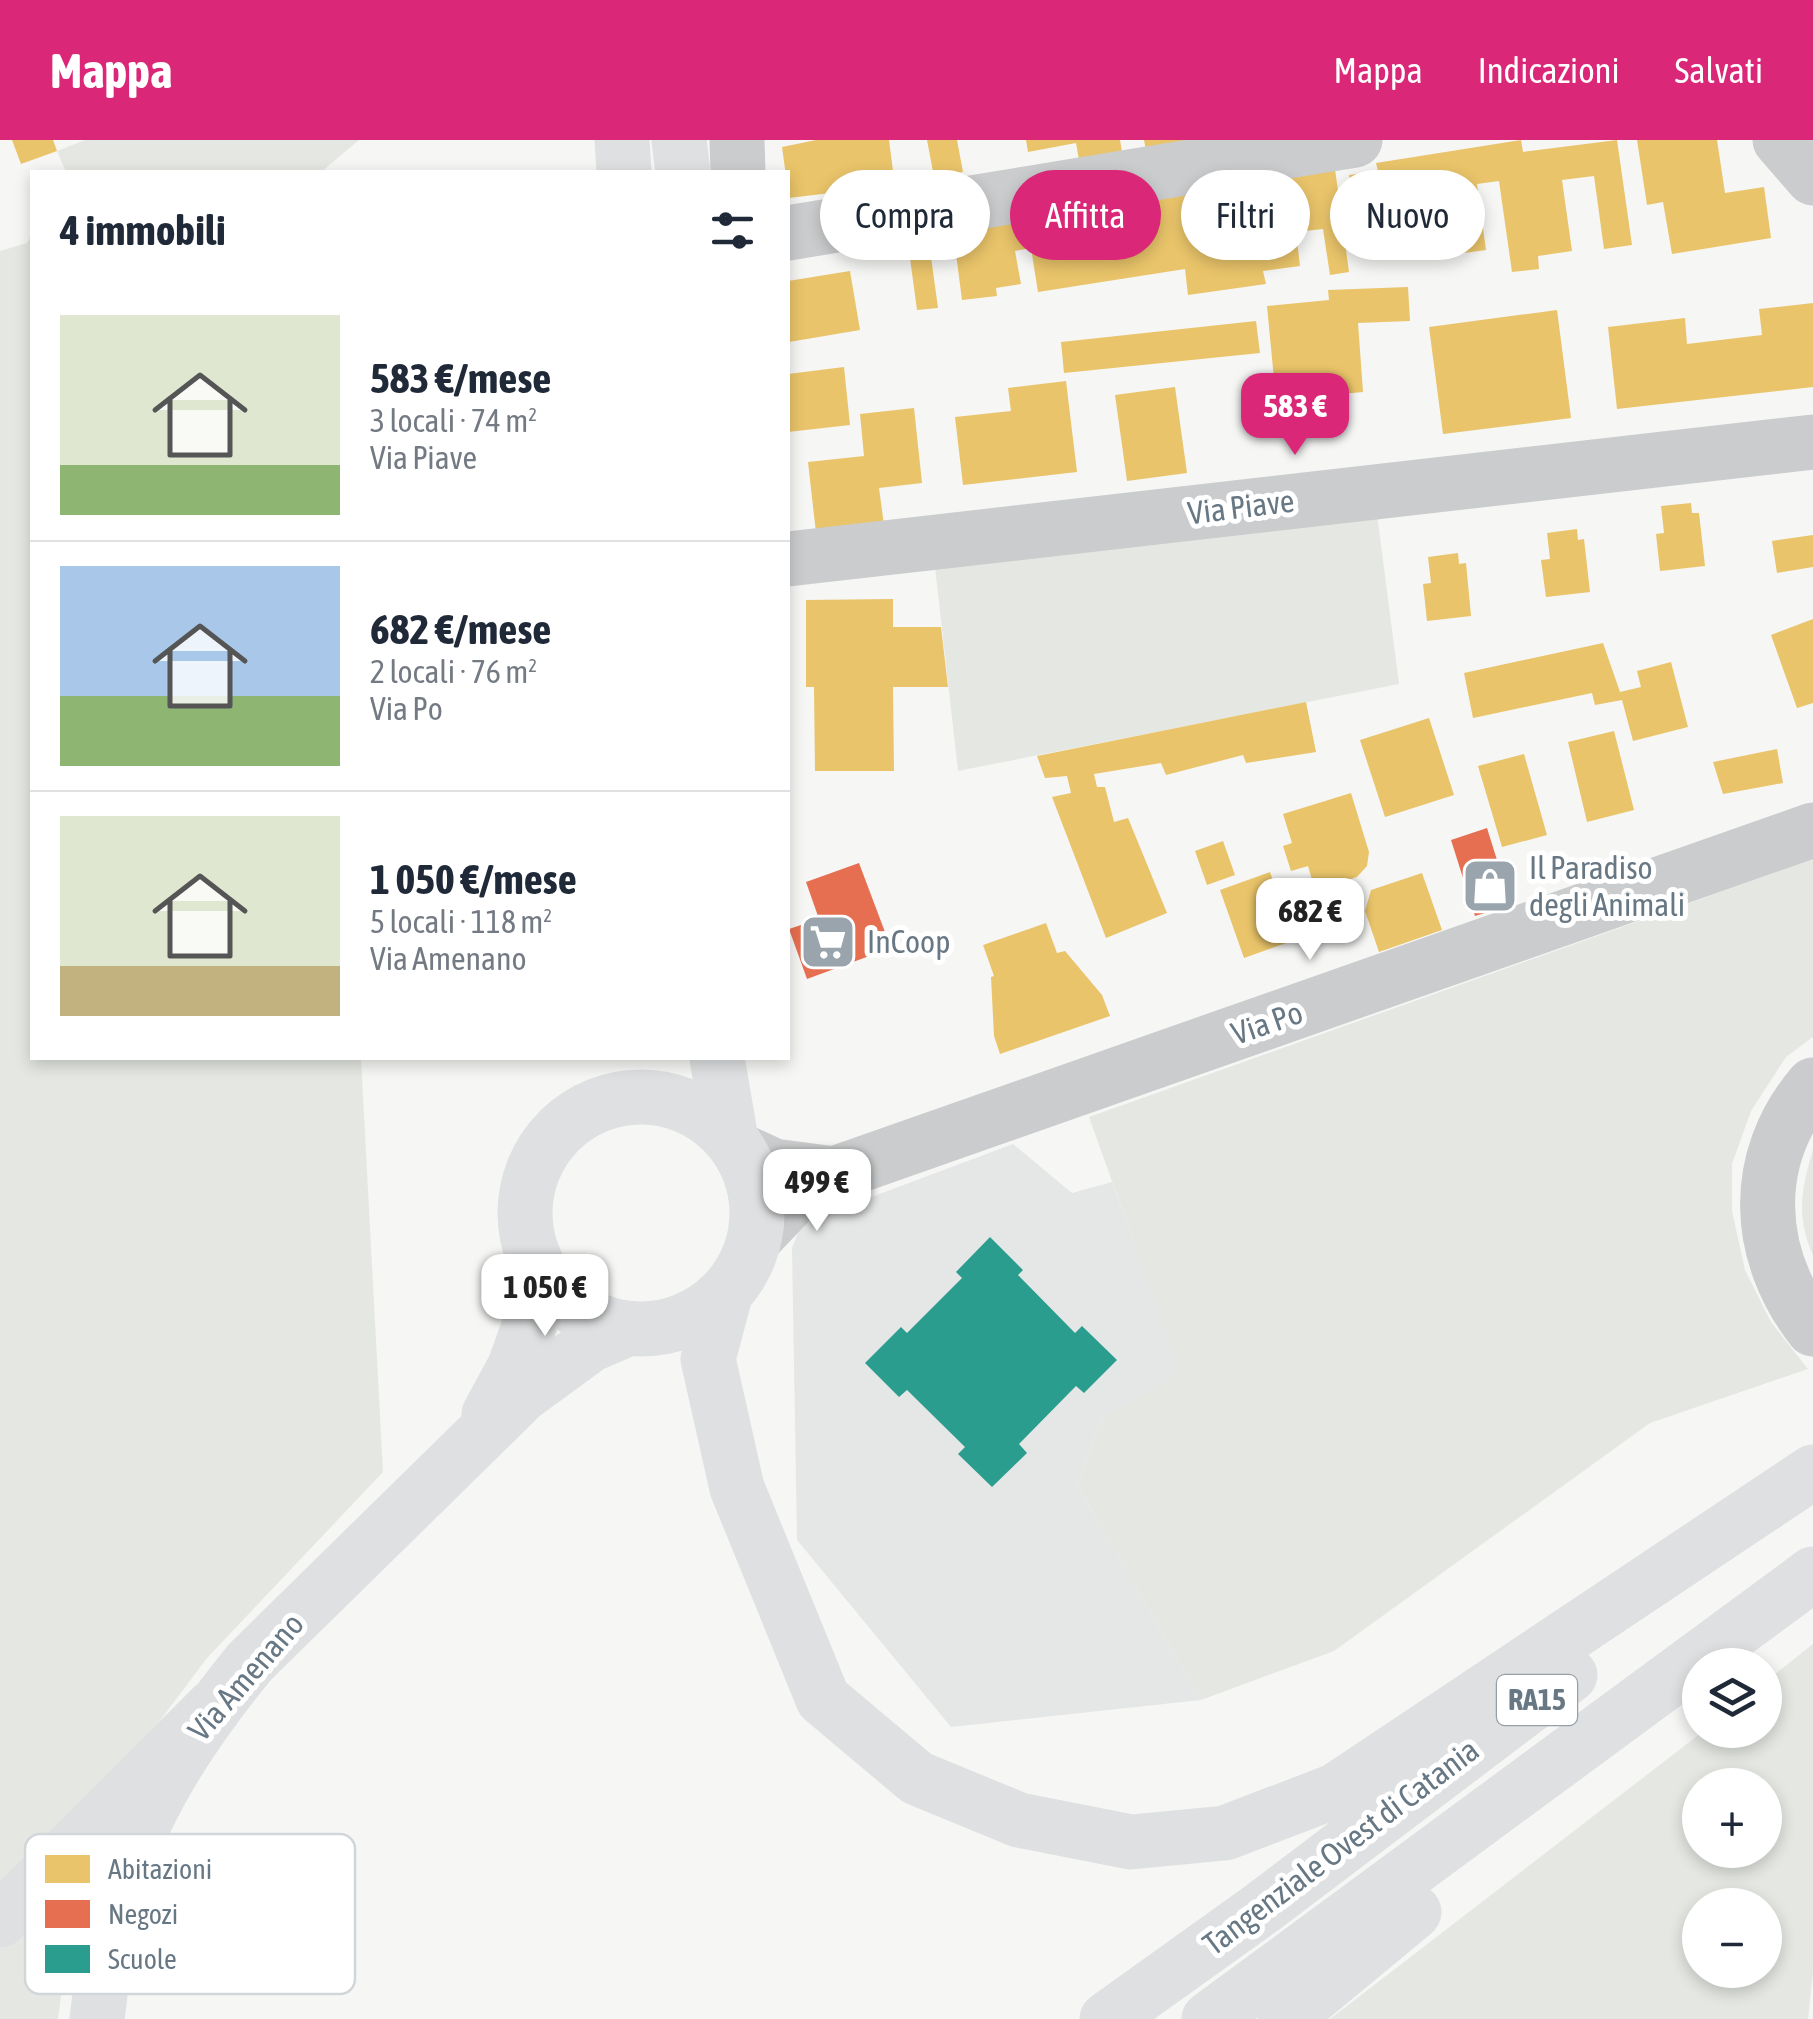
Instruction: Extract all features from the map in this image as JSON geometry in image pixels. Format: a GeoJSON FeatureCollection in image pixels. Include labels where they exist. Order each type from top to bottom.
{"type":"FeatureCollection","features":[{"type":"Feature","properties":{"kind":"main road"},"geometry":{"type":"LineString","coordinates":[[622,140],[624,170]]}},
{"type":"Feature","properties":{"kind":"main road"},"geometry":{"type":"LineString","coordinates":[[679,140],[684,170]]}},
{"type":"Feature","properties":{"kind":"main road"},"geometry":{"type":"LineString","coordinates":[[717,1060],[735,1145]]}},
{"type":"Feature","properties":{"kind":"main road"},"geometry":{"type":"LineString","coordinates":[[612,1081],[643,1098],[686,1106],[710,1120],[735,1145],[750,1170],[758,1203],[756,1236],[744,1268],[724,1295],[698,1315],[664,1328],[628,1329],[592,1320],[562,1299],[546,1280],[534,1258],[526,1228],[526,1196],[535,1167],[551,1140],[612,1081]]}},
{"type":"Feature","properties":{"kind":"main road"},"geometry":{"type":"LineString","coordinates":[[470,1447],[515,1366],[532,1318],[534,1258]]}},
{"type":"Feature","properties":{"kind":"main road"},"geometry":{"type":"LineString","coordinates":[[724,1295],[708,1359],[737,1488],[823,1699],[916,1778],[1019,1820],[1131,1842],[1224,1833],[1336,1791],[1813,1472]]}},
{"type":"Feature","properties":{"kind":"main road","name":"Via Amenano"},"geometry":{"type":"LineString","coordinates":[[140,1834],[184,1750],[250,1662],[524,1394],[590,1345],[628,1329]]}},
{"type":"Feature","properties":{"kind":"main road","name":"Tangenziale Ovest di Catania"},"geometry":{"type":"LineString","coordinates":[[1107,2019],[1278,1896],[1813,1492]]}},
{"type":"Feature","properties":{"kind":"main road"},"geometry":{"type":"LineString","coordinates":[[1731,1648],[1813,1577]]}},
{"type":"Feature","properties":{"kind":"main road","name":"Tangenziale Ovest di Catania"},"geometry":{"type":"LineString","coordinates":[[1208,2019],[1813,1577]]}},
{"type":"Feature","properties":{"kind":"main road"},"geometry":{"type":"LineString","coordinates":[[1285,2019],[1682,1689]]}},
{"type":"Feature","properties":{"kind":"main road"},"geometry":{"type":"LineString","coordinates":[[86,1834],[213,1707]]}},
{"type":"Feature","properties":{"kind":"main road"},"geometry":{"type":"LineString","coordinates":[[0,1920],[25,1895]]}},
{"type":"Feature","properties":{"kind":"main road","name":"Via Amenano"},"geometry":{"type":"LineString","coordinates":[[97,2019],[101,1994]]}},
{"type":"Feature","properties":{"kind":"street"},"geometry":{"type":"LineString","coordinates":[[736,140],[738,170]]}},
{"type":"Feature","properties":{"kind":"street"},"geometry":{"type":"LineString","coordinates":[[790,233],[1355,140]]}},
{"type":"Feature","properties":{"kind":"street"},"geometry":{"type":"LineString","coordinates":[[1780,140],[1813,178]]}},
{"type":"Feature","properties":{"kind":"street","name":"Via Piave"},"geometry":{"type":"LineString","coordinates":[[790,559],[1813,442]]}},
{"type":"Feature","properties":{"kind":"street","name":"Via Po"},"geometry":{"type":"LineString","coordinates":[[756,1236],[799,1192],[834,1174],[1813,830]]}},
{"type":"Feature","properties":{"kind":"street"},"geometry":{"type":"LineString","coordinates":[[1802,1315],[1773,1256],[1766,1215],[1770,1176],[1794,1107],[1813,1085]]}},
{"type":"Feature","properties":{"kind":"street"},"geometry":{"type":"LineString","coordinates":[[735,1145],[774,1166],[834,1174]]}},
{"type":"Feature","properties":{"kind":"shaded area"},"geometry":{"type":"Polygon","coordinates":[[[85,140],[359,140],[323,170],[65,170],[57,151],[85,140]]]}},
{"type":"Feature","properties":{"kind":"shaded area"},"geometry":{"type":"Polygon","coordinates":[[[30,238],[30,1060],[361,1060],[383,1472],[207,1658],[159,1722],[50,1834],[25,1834],[25,1859],[0,1885],[0,251],[27,243],[30,238]]]}},
{"type":"Feature","properties":{"kind":"shaded area"},"geometry":{"type":"Polygon","coordinates":[[[1377,514],[1399,684],[958,771],[935,567],[1377,514]]]}},
{"type":"Feature","properties":{"kind":"shaded area"},"geometry":{"type":"Polygon","coordinates":[[[1813,859],[1813,1037],[1786,1057],[1751,1111],[1732,1164],[1732,1211],[1745,1270],[1771,1322],[1808,1369],[1650,1423],[1334,1651],[1201,1700],[1077,1485],[1103,1417],[1181,1374],[1089,1117],[1813,859]]]}},
{"type":"Feature","properties":{"kind":"shaded area"},"geometry":{"type":"Polygon","coordinates":[[[1013,1144],[1072,1193],[1112,1182],[1182,1374],[1103,1417],[1077,1485],[1201,1700],[951,1727],[797,1540],[792,1248],[802,1223],[1013,1144]]]}},
{"type":"Feature","properties":{"kind":"shaded area"},"geometry":{"type":"Polygon","coordinates":[[[1813,1149],[1813,1256],[1804,1228],[1802,1203],[1813,1149]]]}},
{"type":"Feature","properties":{"kind":"shaded area"},"geometry":{"type":"Polygon","coordinates":[[[1813,1644],[1813,1972],[1808,2019],[1330,2019],[1682,1748],[1782,1748],[1782,1669],[1813,1644]]]}},
{"type":"Feature","properties":{"kind":"shaded area"},"geometry":{"type":"Polygon","coordinates":[[[25,1914],[25,1994],[61,1994],[58,2019],[0,2019],[0,1940],[25,1914]]]}},
{"type":"Feature","properties":{"kind":"building: Abitazioni"},"geometry":{"type":"Polygon","coordinates":[[[12,140],[53,140],[57,151],[21,164],[12,140]]]}},
{"type":"Feature","properties":{"kind":"building: Abitazioni"},"geometry":{"type":"Polygon","coordinates":[[[816,140],[889,140],[893,170],[820,170],[820,194],[790,198],[790,170],[785,170],[782,147],[816,140]]]}},
{"type":"Feature","properties":{"kind":"building: Abitazioni"},"geometry":{"type":"Polygon","coordinates":[[[927,140],[957,140],[963,170],[933,170],[927,140]]]}},
{"type":"Feature","properties":{"kind":"building: Abitazioni"},"geometry":{"type":"Polygon","coordinates":[[[1026,140],[1120,140],[1122,152],[1079,160],[1076,143],[1028,152],[1026,140]]]}},
{"type":"Feature","properties":{"kind":"building: Abitazioni"},"geometry":{"type":"Polygon","coordinates":[[[1144,140],[1190,140],[1146,150],[1144,140]]]}},
{"type":"Feature","properties":{"kind":"building: Abitazioni"},"geometry":{"type":"Polygon","coordinates":[[[1521,140],[1523,152],[1617,140],[1632,245],[1604,249],[1594,176],[1562,180],[1572,251],[1538,256],[1539,269],[1512,272],[1499,181],[1485,183],[1485,170],[1378,170],[1376,163],[1521,140]]]}},
{"type":"Feature","properties":{"kind":"building: Abitazioni"},"geometry":{"type":"Polygon","coordinates":[[[1637,140],[1717,140],[1725,193],[1764,187],[1771,238],[1672,254],[1663,202],[1647,205],[1637,140]]]}},
{"type":"Feature","properties":{"kind":"building: Abitazioni"},"geometry":{"type":"Polygon","coordinates":[[[1335,169],[1330,170],[1330,260],[1347,260],[1349,272],[1330,275],[1323,229],[1310,230],[1310,173],[1335,169]]]}},
{"type":"Feature","properties":{"kind":"building: Abitazioni"},"geometry":{"type":"Polygon","coordinates":[[[1181,193],[1181,260],[1299,260],[1300,266],[1263,271],[1266,284],[1188,295],[1185,269],[1038,292],[1033,260],[1161,260],[1161,196],[1181,193]]]}},
{"type":"Feature","properties":{"kind":"building: Abitazioni"},"geometry":{"type":"Polygon","coordinates":[[[1010,219],[1010,260],[1017,260],[1021,284],[996,288],[997,296],[962,300],[957,260],[990,260],[990,223],[1010,219]]]}},
{"type":"Feature","properties":{"kind":"building: Abitazioni"},"geometry":{"type":"Polygon","coordinates":[[[910,260],[931,260],[938,308],[917,310],[910,260]]]}},
{"type":"Feature","properties":{"kind":"building: Abitazioni"},"geometry":{"type":"Polygon","coordinates":[[[850,271],[860,330],[790,342],[790,281],[850,271]]]}},
{"type":"Feature","properties":{"kind":"building: Abitazioni"},"geometry":{"type":"Polygon","coordinates":[[[1408,287],[1410,321],[1358,323],[1363,392],[1276,400],[1267,306],[1329,300],[1328,290],[1408,287]]]}},
{"type":"Feature","properties":{"kind":"building: Abitazioni"},"geometry":{"type":"Polygon","coordinates":[[[1813,303],[1813,387],[1617,409],[1608,327],[1685,318],[1687,344],[1762,335],[1759,309],[1813,303]]]}},
{"type":"Feature","properties":{"kind":"building: Abitazioni"},"geometry":{"type":"Polygon","coordinates":[[[1557,310],[1571,418],[1443,434],[1429,327],[1557,310]]]}},
{"type":"Feature","properties":{"kind":"building: Abitazioni"},"geometry":{"type":"Polygon","coordinates":[[[1256,321],[1260,353],[1064,373],[1061,342],[1256,321]]]}},
{"type":"Feature","properties":{"kind":"building: Abitazioni"},"geometry":{"type":"Polygon","coordinates":[[[844,367],[850,425],[790,432],[790,374],[844,367]]]}},
{"type":"Feature","properties":{"kind":"building: Abitazioni"},"geometry":{"type":"Polygon","coordinates":[[[1066,381],[1077,472],[963,485],[955,417],[1011,411],[1008,388],[1066,381]]]}},
{"type":"Feature","properties":{"kind":"building: Abitazioni"},"geometry":{"type":"Polygon","coordinates":[[[1175,387],[1187,473],[1127,481],[1115,395],[1175,387]]]}},
{"type":"Feature","properties":{"kind":"building: Abitazioni"},"geometry":{"type":"Polygon","coordinates":[[[914,408],[922,483],[879,488],[884,525],[816,533],[808,462],[864,456],[860,414],[914,408]]]}},
{"type":"Feature","properties":{"kind":"building: Abitazioni"},"geometry":{"type":"Polygon","coordinates":[[[1691,503],[1692,513],[1699,513],[1705,566],[1660,571],[1656,534],[1664,533],[1661,506],[1691,503]]]}},
{"type":"Feature","properties":{"kind":"building: Abitazioni"},"geometry":{"type":"Polygon","coordinates":[[[1577,529],[1578,540],[1584,539],[1590,592],[1546,597],[1541,560],[1550,559],[1547,533],[1577,529]]]}},
{"type":"Feature","properties":{"kind":"building: Abitazioni"},"geometry":{"type":"Polygon","coordinates":[[[1813,535],[1813,567],[1777,573],[1772,541],[1813,535]]]}},
{"type":"Feature","properties":{"kind":"building: Abitazioni"},"geometry":{"type":"Polygon","coordinates":[[[1458,553],[1459,564],[1466,563],[1471,616],[1427,621],[1423,584],[1431,583],[1428,557],[1458,553]]]}},
{"type":"Feature","properties":{"kind":"building: Abitazioni"},"geometry":{"type":"Polygon","coordinates":[[[893,599],[893,627],[941,627],[948,687],[893,687],[894,771],[815,771],[814,687],[806,687],[806,600],[893,599]]]}},
{"type":"Feature","properties":{"kind":"building: Abitazioni"},"geometry":{"type":"Polygon","coordinates":[[[1813,619],[1813,703],[1797,708],[1771,635],[1813,619]]]}},
{"type":"Feature","properties":{"kind":"building: Abitazioni"},"geometry":{"type":"Polygon","coordinates":[[[1603,643],[1620,692],[1641,687],[1637,671],[1671,662],[1688,727],[1633,741],[1622,700],[1595,705],[1592,693],[1473,718],[1464,673],[1603,643]]]}},
{"type":"Feature","properties":{"kind":"building: Abitazioni"},"geometry":{"type":"Polygon","coordinates":[[[1306,702],[1316,752],[1246,763],[1243,755],[1166,775],[1161,763],[1094,774],[1097,787],[1105,787],[1114,822],[1128,818],[1167,913],[1106,938],[1052,797],[1071,793],[1067,776],[1045,778],[1037,756],[1306,702]]]}},
{"type":"Feature","properties":{"kind":"building: Abitazioni"},"geometry":{"type":"Polygon","coordinates":[[[1429,718],[1454,795],[1385,817],[1360,740],[1429,718]]]}},
{"type":"Feature","properties":{"kind":"building: Abitazioni"},"geometry":{"type":"Polygon","coordinates":[[[1614,731],[1634,810],[1587,822],[1568,742],[1614,731]]]}},
{"type":"Feature","properties":{"kind":"building: Abitazioni"},"geometry":{"type":"Polygon","coordinates":[[[1777,749],[1783,783],[1723,794],[1713,762],[1777,749]]]}},
{"type":"Feature","properties":{"kind":"building: Abitazioni"},"geometry":{"type":"Polygon","coordinates":[[[1524,754],[1547,835],[1502,847],[1478,766],[1524,754]]]}},
{"type":"Feature","properties":{"kind":"building: Abitazioni"},"geometry":{"type":"Polygon","coordinates":[[[1351,793],[1369,852],[1367,866],[1357,877],[1315,890],[1308,866],[1291,871],[1283,846],[1292,843],[1283,814],[1351,793]]]}},
{"type":"Feature","properties":{"kind":"building: Abitazioni"},"geometry":{"type":"Polygon","coordinates":[[[1223,841],[1235,875],[1207,885],[1195,851],[1223,841]]]}},
{"type":"Feature","properties":{"kind":"building: Abitazioni"},"geometry":{"type":"Polygon","coordinates":[[[1270,872],[1294,940],[1244,958],[1220,890],[1270,872]]]}},
{"type":"Feature","properties":{"kind":"building: Abitazioni"},"geometry":{"type":"Polygon","coordinates":[[[1422,873],[1442,930],[1379,952],[1365,911],[1371,890],[1422,873]]]}},
{"type":"Feature","properties":{"kind":"building: Abitazioni"},"geometry":{"type":"Polygon","coordinates":[[[1046,923],[1057,953],[1065,951],[1102,995],[1110,1016],[1000,1054],[994,1036],[994,976],[983,945],[1046,923]]]}},
{"type":"Feature","properties":{"kind":"building: Negozi"},"geometry":{"type":"Polygon","coordinates":[[[1487,828],[1511,905],[1475,916],[1451,840],[1487,828]]]}},
{"type":"Feature","properties":{"kind":"building: Negozi"},"geometry":{"type":"Polygon","coordinates":[[[859,863],[891,948],[807,979],[790,932],[819,919],[806,882],[859,863]]]}},
{"type":"Feature","properties":{"kind":"building: Scuole"},"geometry":{"type":"Polygon","coordinates":[[[990,1237],[1023,1270],[1018,1275],[1075,1333],[1082,1326],[1117,1360],[1084,1393],[1076,1386],[1019,1444],[1027,1453],[992,1487],[958,1454],[965,1447],[907,1390],[899,1397],[865,1363],[901,1327],[907,1333],[962,1278],[956,1272],[990,1237]]]}},
{"type":"Feature","properties":{"kind":"place","name":"Il Paradiso degli Animali"},"geometry":{"type":"Point","coordinates":[1490,886]}},
{"type":"Feature","properties":{"kind":"place","name":"InCoop"},"geometry":{"type":"Point","coordinates":[828,942]}}]}
